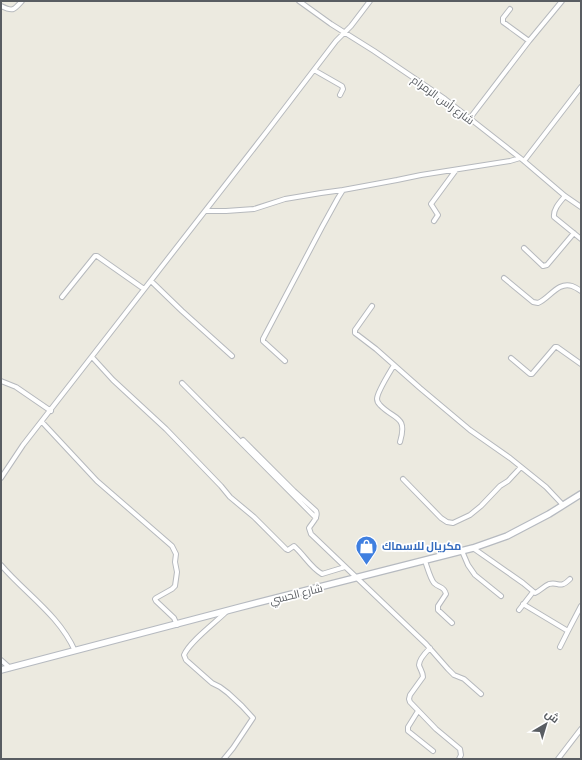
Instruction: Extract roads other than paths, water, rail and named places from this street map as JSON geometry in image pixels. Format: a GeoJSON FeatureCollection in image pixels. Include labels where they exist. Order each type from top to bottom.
{"type":"FeatureCollection","features":[{"type":"Feature","properties":{"kind":"street"},"geometry":{"type":"LineString","coordinates":[[1,6],[14,10],[22,1]]}},
{"type":"Feature","properties":{"kind":"street","name":"شارع رأس الرمرام"},"geometry":{"type":"LineString","coordinates":[[299,1],[331,24],[445,99],[565,196],[581,207]]}},
{"type":"Feature","properties":{"kind":"street"},"geometry":{"type":"LineString","coordinates":[[1,478],[24,445],[150,281],[206,211],[336,40],[351,26],[370,1]]}},
{"type":"Feature","properties":{"kind":"street"},"geometry":{"type":"LineString","coordinates":[[470,118],[562,1]]}},
{"type":"Feature","properties":{"kind":"street"},"geometry":{"type":"LineString","coordinates":[[510,9],[503,18],[503,22],[529,42]]}},
{"type":"Feature","properties":{"kind":"street"},"geometry":{"type":"LineString","coordinates":[[314,70],[342,86],[343,89],[340,95]]}},
{"type":"Feature","properties":{"kind":"street"},"geometry":{"type":"LineString","coordinates":[[206,211],[254,209],[285,199],[321,192],[343,190],[421,175],[522,160],[581,88]]}},
{"type":"Feature","properties":{"kind":"street"},"geometry":{"type":"LineString","coordinates":[[434,221],[438,215],[431,204],[456,170]]}},
{"type":"Feature","properties":{"kind":"street"},"geometry":{"type":"LineString","coordinates":[[285,361],[263,341],[263,339],[343,190]]}},
{"type":"Feature","properties":{"kind":"street"},"geometry":{"type":"LineString","coordinates":[[565,196],[553,213],[554,217],[581,239]]}},
{"type":"Feature","properties":{"kind":"street"},"geometry":{"type":"LineString","coordinates":[[524,248],[543,266],[545,266],[574,233]]}},
{"type":"Feature","properties":{"kind":"street"},"geometry":{"type":"LineString","coordinates":[[62,297],[95,256],[144,289]]}},
{"type":"Feature","properties":{"kind":"street"},"geometry":{"type":"LineString","coordinates":[[504,278],[533,302],[538,304],[557,288],[571,286],[581,291]]}},
{"type":"Feature","properties":{"kind":"street"},"geometry":{"type":"LineString","coordinates":[[150,281],[182,312],[232,356]]}},
{"type":"Feature","properties":{"kind":"street"},"geometry":{"type":"LineString","coordinates":[[372,306],[355,330],[355,333],[376,349],[470,430],[546,487],[563,505]]}},
{"type":"Feature","properties":{"kind":"street"},"geometry":{"type":"LineString","coordinates":[[512,358],[530,374],[532,374],[555,347],[557,347],[581,364]]}},
{"type":"Feature","properties":{"kind":"street"},"geometry":{"type":"LineString","coordinates":[[92,357],[113,380],[166,429],[222,486],[230,497],[254,517],[286,549],[288,550],[294,546],[315,569],[322,574],[345,567]]}},
{"type":"Feature","properties":{"kind":"street"},"geometry":{"type":"LineString","coordinates":[[394,366],[387,376],[377,398],[378,402],[383,408],[397,416],[400,420],[403,432],[400,442]]}},
{"type":"Feature","properties":{"kind":"street"},"geometry":{"type":"LineString","coordinates":[[1,380],[16,387],[51,410]]}},
{"type":"Feature","properties":{"kind":"street"},"geometry":{"type":"LineString","coordinates":[[182,383],[316,518]]}},
{"type":"Feature","properties":{"kind":"street"},"geometry":{"type":"LineString","coordinates":[[42,422],[98,481],[172,546],[176,554],[175,562],[177,572],[175,586],[155,599],[174,618],[177,625]]}},
{"type":"Feature","properties":{"kind":"street"},"geometry":{"type":"LineString","coordinates":[[243,440],[316,512],[316,518],[309,528],[311,534],[430,648],[440,662],[454,675],[464,679],[481,694]]}},
{"type":"Feature","properties":{"kind":"street"},"geometry":{"type":"LineString","coordinates":[[403,479],[441,518],[447,522],[453,523],[476,511],[521,467]]}},
{"type":"Feature","properties":{"kind":"street","name":"شارع الحسي"},"geometry":{"type":"LineString","coordinates":[[1,670],[473,548],[507,536],[549,514],[581,494]]}},
{"type":"Feature","properties":{"kind":"street"},"geometry":{"type":"LineString","coordinates":[[473,548],[523,583],[533,592],[537,593],[549,584],[560,585],[566,583],[570,579]]}},
{"type":"Feature","properties":{"kind":"street"},"geometry":{"type":"LineString","coordinates":[[462,551],[468,566],[475,576],[502,596]]}},
{"type":"Feature","properties":{"kind":"street"},"geometry":{"type":"LineString","coordinates":[[425,560],[434,582],[441,586],[446,592],[438,606],[438,610],[452,623]]}},
{"type":"Feature","properties":{"kind":"street"},"geometry":{"type":"LineString","coordinates":[[1,565],[46,609],[69,639],[75,651]]}},
{"type":"Feature","properties":{"kind":"street"},"geometry":{"type":"LineString","coordinates":[[519,610],[533,592]]}},
{"type":"Feature","properties":{"kind":"street"},"geometry":{"type":"LineString","coordinates":[[523,604],[568,631]]}},
{"type":"Feature","properties":{"kind":"street"},"geometry":{"type":"LineString","coordinates":[[560,647],[581,606]]}},
{"type":"Feature","properties":{"kind":"street"},"geometry":{"type":"LineString","coordinates":[[224,759],[253,718],[228,693],[212,683],[186,660],[184,654],[196,639],[227,611]]}},
{"type":"Feature","properties":{"kind":"street"},"geometry":{"type":"LineString","coordinates":[[430,648],[420,663],[423,677],[409,698],[410,702],[436,729],[460,749],[461,755],[458,759]]}},
{"type":"Feature","properties":{"kind":"street"},"geometry":{"type":"LineString","coordinates":[[1,660],[10,668]]}},
{"type":"Feature","properties":{"kind":"street"},"geometry":{"type":"LineString","coordinates":[[418,711],[408,727],[408,731],[433,750]]}},
{"type":"Feature","properties":{"kind":"street"},"geometry":{"type":"LineString","coordinates":[[558,759],[581,729]]}},
{"type":"Feature","properties":{"kind":"place","name":"مكريال للاسماك"},"geometry":{"type":"Point","coordinates":[367,566]}}]}
